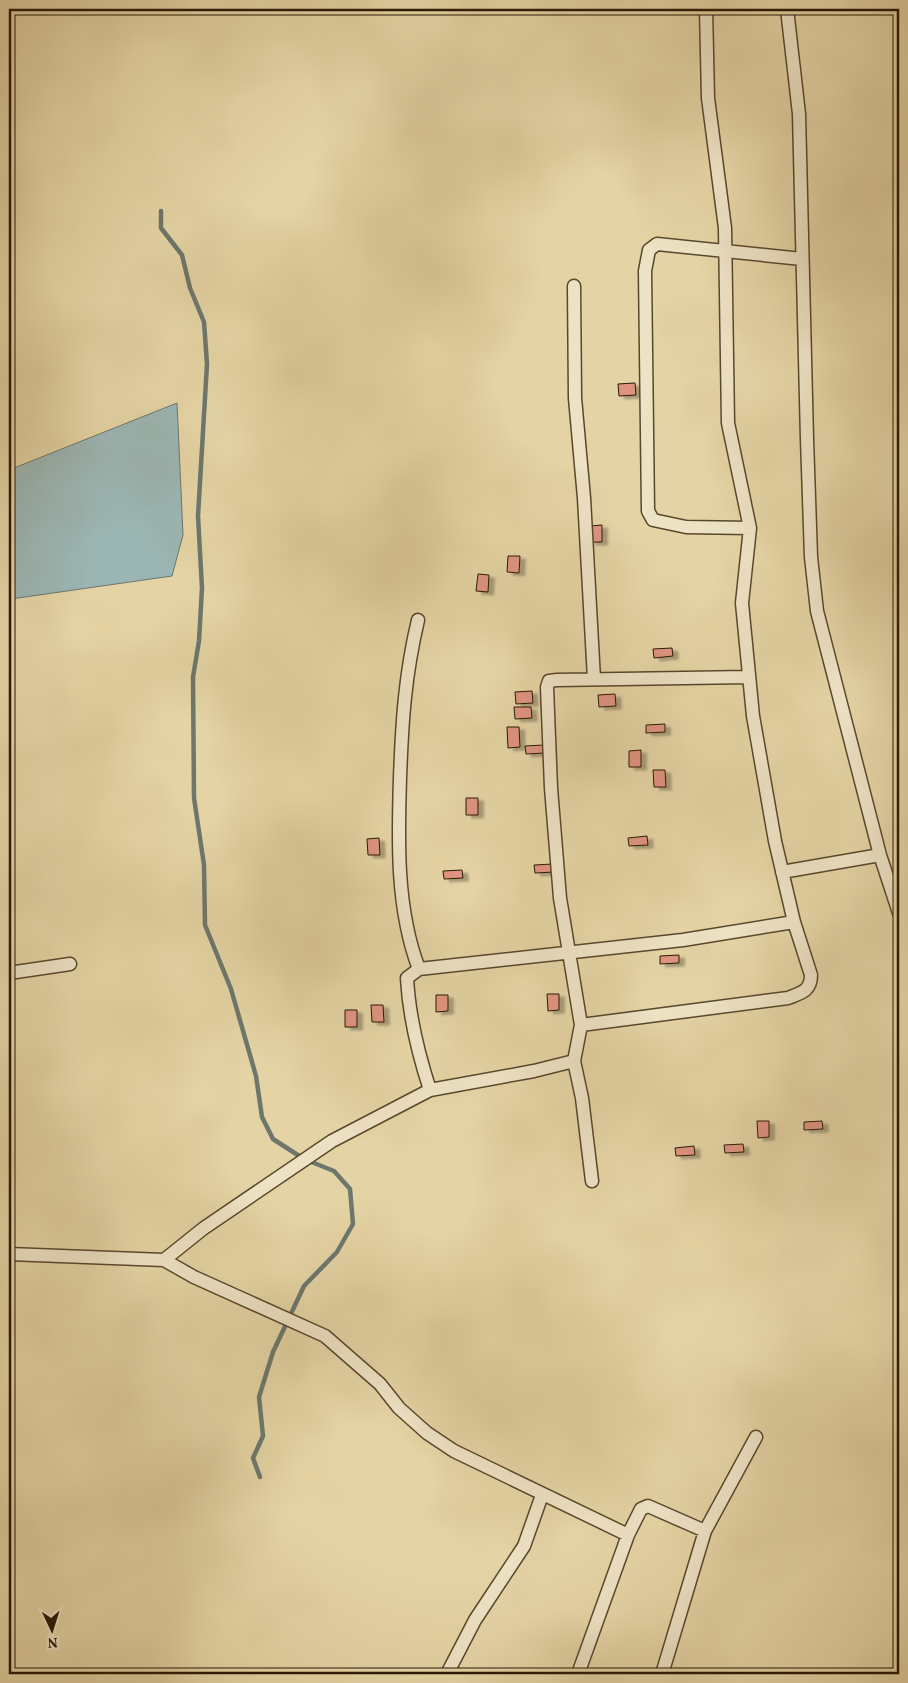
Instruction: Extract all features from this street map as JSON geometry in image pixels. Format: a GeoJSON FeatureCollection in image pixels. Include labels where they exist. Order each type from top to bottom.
{"type":"FeatureCollection","features":[{"type":"Feature","properties":{"kind":"street"},"geometry":{"type":"LineString","coordinates":[[581,1025],[788,998],[808,989],[811,975],[794,922],[782,872],[760,765],[748,677],[742,603],[750,528],[728,423],[724,276],[726,251],[720,179],[708,98],[706,9]]}},
{"type":"Feature","properties":{"kind":"street"},"geometry":{"type":"LineString","coordinates":[[787,9],[799,114],[811,557],[817,612],[880,855],[899,913]]}},
{"type":"Feature","properties":{"kind":"street"},"geometry":{"type":"LineString","coordinates":[[750,528],[686,526],[653,520],[648,511],[645,271],[649,250],[657,244],[802,259]]}},
{"type":"Feature","properties":{"kind":"street"},"geometry":{"type":"LineString","coordinates":[[574,286],[575,398],[584,498],[594,679]]}},
{"type":"Feature","properties":{"kind":"street"},"geometry":{"type":"LineString","coordinates":[[418,620],[409,656],[402,702],[398,822],[403,896],[412,951],[419,969]]}},
{"type":"Feature","properties":{"kind":"street"},"geometry":{"type":"LineString","coordinates":[[592,1181],[582,1098],[574,1061],[581,1025],[560,898],[551,788],[547,687],[549,681],[748,677]]}},
{"type":"Feature","properties":{"kind":"street"},"geometry":{"type":"LineString","coordinates":[[782,872],[880,855]]}},
{"type":"Feature","properties":{"kind":"street"},"geometry":{"type":"LineString","coordinates":[[430,1090],[418,1050],[408,995],[407,978],[419,969],[683,940],[794,922]]}},
{"type":"Feature","properties":{"kind":"street"},"geometry":{"type":"LineString","coordinates":[[9,973],[70,964]]}},
{"type":"Feature","properties":{"kind":"street"},"geometry":{"type":"LineString","coordinates":[[164,1260],[204,1228],[332,1141],[430,1090],[534,1071],[574,1061]]}},
{"type":"Feature","properties":{"kind":"street"},"geometry":{"type":"LineString","coordinates":[[9,1254],[164,1260],[194,1277],[325,1336],[380,1384],[399,1408],[427,1433],[454,1451],[628,1535]]}},
{"type":"Feature","properties":{"kind":"street"},"geometry":{"type":"LineString","coordinates":[[662,1674],[705,1531],[756,1437]]}},
{"type":"Feature","properties":{"kind":"street"},"geometry":{"type":"LineString","coordinates":[[447,1674],[475,1620],[524,1546],[542,1494]]}},
{"type":"Feature","properties":{"kind":"street"},"geometry":{"type":"LineString","coordinates":[[578,1674],[628,1535],[641,1509],[648,1506],[705,1531]]}},
{"type":"Feature","properties":{"kind":"water"},"geometry":{"type":"Polygon","coordinates":[[[177,403],[183,535],[172,576],[11,599],[9,592],[9,470],[177,403]]]}},
{"type":"Feature","properties":{"kind":"building"},"geometry":{"type":"Polygon","coordinates":[[[635,383],[636,395],[619,396],[618,384],[635,383]]]}},
{"type":"Feature","properties":{"kind":"building"},"geometry":{"type":"Polygon","coordinates":[[[602,525],[602,542],[590,542],[590,526],[602,525]]]}},
{"type":"Feature","properties":{"kind":"building"},"geometry":{"type":"Polygon","coordinates":[[[508,556],[520,556],[519,573],[507,572],[508,556]]]}},
{"type":"Feature","properties":{"kind":"building"},"geometry":{"type":"Polygon","coordinates":[[[478,574],[489,575],[488,592],[476,591],[478,574]]]}},
{"type":"Feature","properties":{"kind":"building"},"geometry":{"type":"Polygon","coordinates":[[[672,648],[673,656],[654,658],[653,649],[672,648]]]}},
{"type":"Feature","properties":{"kind":"building"},"geometry":{"type":"Polygon","coordinates":[[[532,691],[533,703],[516,704],[515,692],[532,691]]]}},
{"type":"Feature","properties":{"kind":"building"},"geometry":{"type":"Polygon","coordinates":[[[615,694],[616,706],[599,707],[598,695],[615,694]]]}},
{"type":"Feature","properties":{"kind":"building"},"geometry":{"type":"Polygon","coordinates":[[[514,707],[531,707],[532,718],[515,719],[514,707]]]}},
{"type":"Feature","properties":{"kind":"building"},"geometry":{"type":"Polygon","coordinates":[[[665,724],[665,732],[646,733],[646,725],[665,724]]]}},
{"type":"Feature","properties":{"kind":"building"},"geometry":{"type":"Polygon","coordinates":[[[507,727],[519,727],[520,747],[508,748],[507,727]]]}},
{"type":"Feature","properties":{"kind":"building"},"geometry":{"type":"Polygon","coordinates":[[[544,745],[545,753],[526,754],[525,746],[544,745]]]}},
{"type":"Feature","properties":{"kind":"building"},"geometry":{"type":"Polygon","coordinates":[[[641,750],[641,767],[629,767],[629,751],[641,750]]]}},
{"type":"Feature","properties":{"kind":"building"},"geometry":{"type":"Polygon","coordinates":[[[653,770],[665,770],[666,787],[654,787],[653,770]]]}},
{"type":"Feature","properties":{"kind":"building"},"geometry":{"type":"Polygon","coordinates":[[[466,798],[478,798],[478,815],[466,815],[466,798]]]}},
{"type":"Feature","properties":{"kind":"building"},"geometry":{"type":"Polygon","coordinates":[[[647,836],[648,845],[629,846],[628,838],[647,836]]]}},
{"type":"Feature","properties":{"kind":"building"},"geometry":{"type":"Polygon","coordinates":[[[379,838],[380,855],[368,855],[367,839],[379,838]]]}},
{"type":"Feature","properties":{"kind":"building"},"geometry":{"type":"Polygon","coordinates":[[[553,864],[554,872],[535,873],[534,865],[553,864]]]}},
{"type":"Feature","properties":{"kind":"building"},"geometry":{"type":"Polygon","coordinates":[[[462,870],[463,878],[444,879],[443,871],[462,870]]]}},
{"type":"Feature","properties":{"kind":"building"},"geometry":{"type":"Polygon","coordinates":[[[679,955],[679,963],[660,964],[660,956],[679,955]]]}},
{"type":"Feature","properties":{"kind":"building"},"geometry":{"type":"Polygon","coordinates":[[[547,994],[559,994],[559,1010],[548,1011],[547,994]]]}},
{"type":"Feature","properties":{"kind":"building"},"geometry":{"type":"Polygon","coordinates":[[[436,995],[448,995],[448,1011],[436,1012],[436,995]]]}},
{"type":"Feature","properties":{"kind":"building"},"geometry":{"type":"Polygon","coordinates":[[[371,1005],[383,1005],[384,1022],[372,1022],[371,1005]]]}},
{"type":"Feature","properties":{"kind":"building"},"geometry":{"type":"Polygon","coordinates":[[[345,1010],[357,1010],[357,1027],[345,1027],[345,1010]]]}},
{"type":"Feature","properties":{"kind":"building"},"geometry":{"type":"Polygon","coordinates":[[[757,1121],[769,1121],[769,1137],[758,1138],[757,1121]]]}},
{"type":"Feature","properties":{"kind":"building"},"geometry":{"type":"Polygon","coordinates":[[[822,1121],[823,1129],[804,1130],[804,1122],[822,1121]]]}},
{"type":"Feature","properties":{"kind":"building"},"geometry":{"type":"Polygon","coordinates":[[[743,1144],[744,1152],[725,1153],[724,1145],[743,1144]]]}},
{"type":"Feature","properties":{"kind":"building"},"geometry":{"type":"Polygon","coordinates":[[[694,1146],[695,1155],[676,1156],[675,1148],[694,1146]]]}},
{"type":"Feature","properties":{"kind":"waterway"},"geometry":{"type":"LineString","coordinates":[[161,211],[161,228],[182,255],[190,288],[204,322],[207,364],[198,516],[202,588],[199,641],[193,677],[194,798],[204,865],[205,925],[231,989],[256,1076],[262,1117],[273,1139],[304,1159],[334,1171],[350,1189],[353,1224],[337,1252],[304,1286],[273,1352],[259,1397],[263,1436],[253,1458],[260,1477]]}}]}
